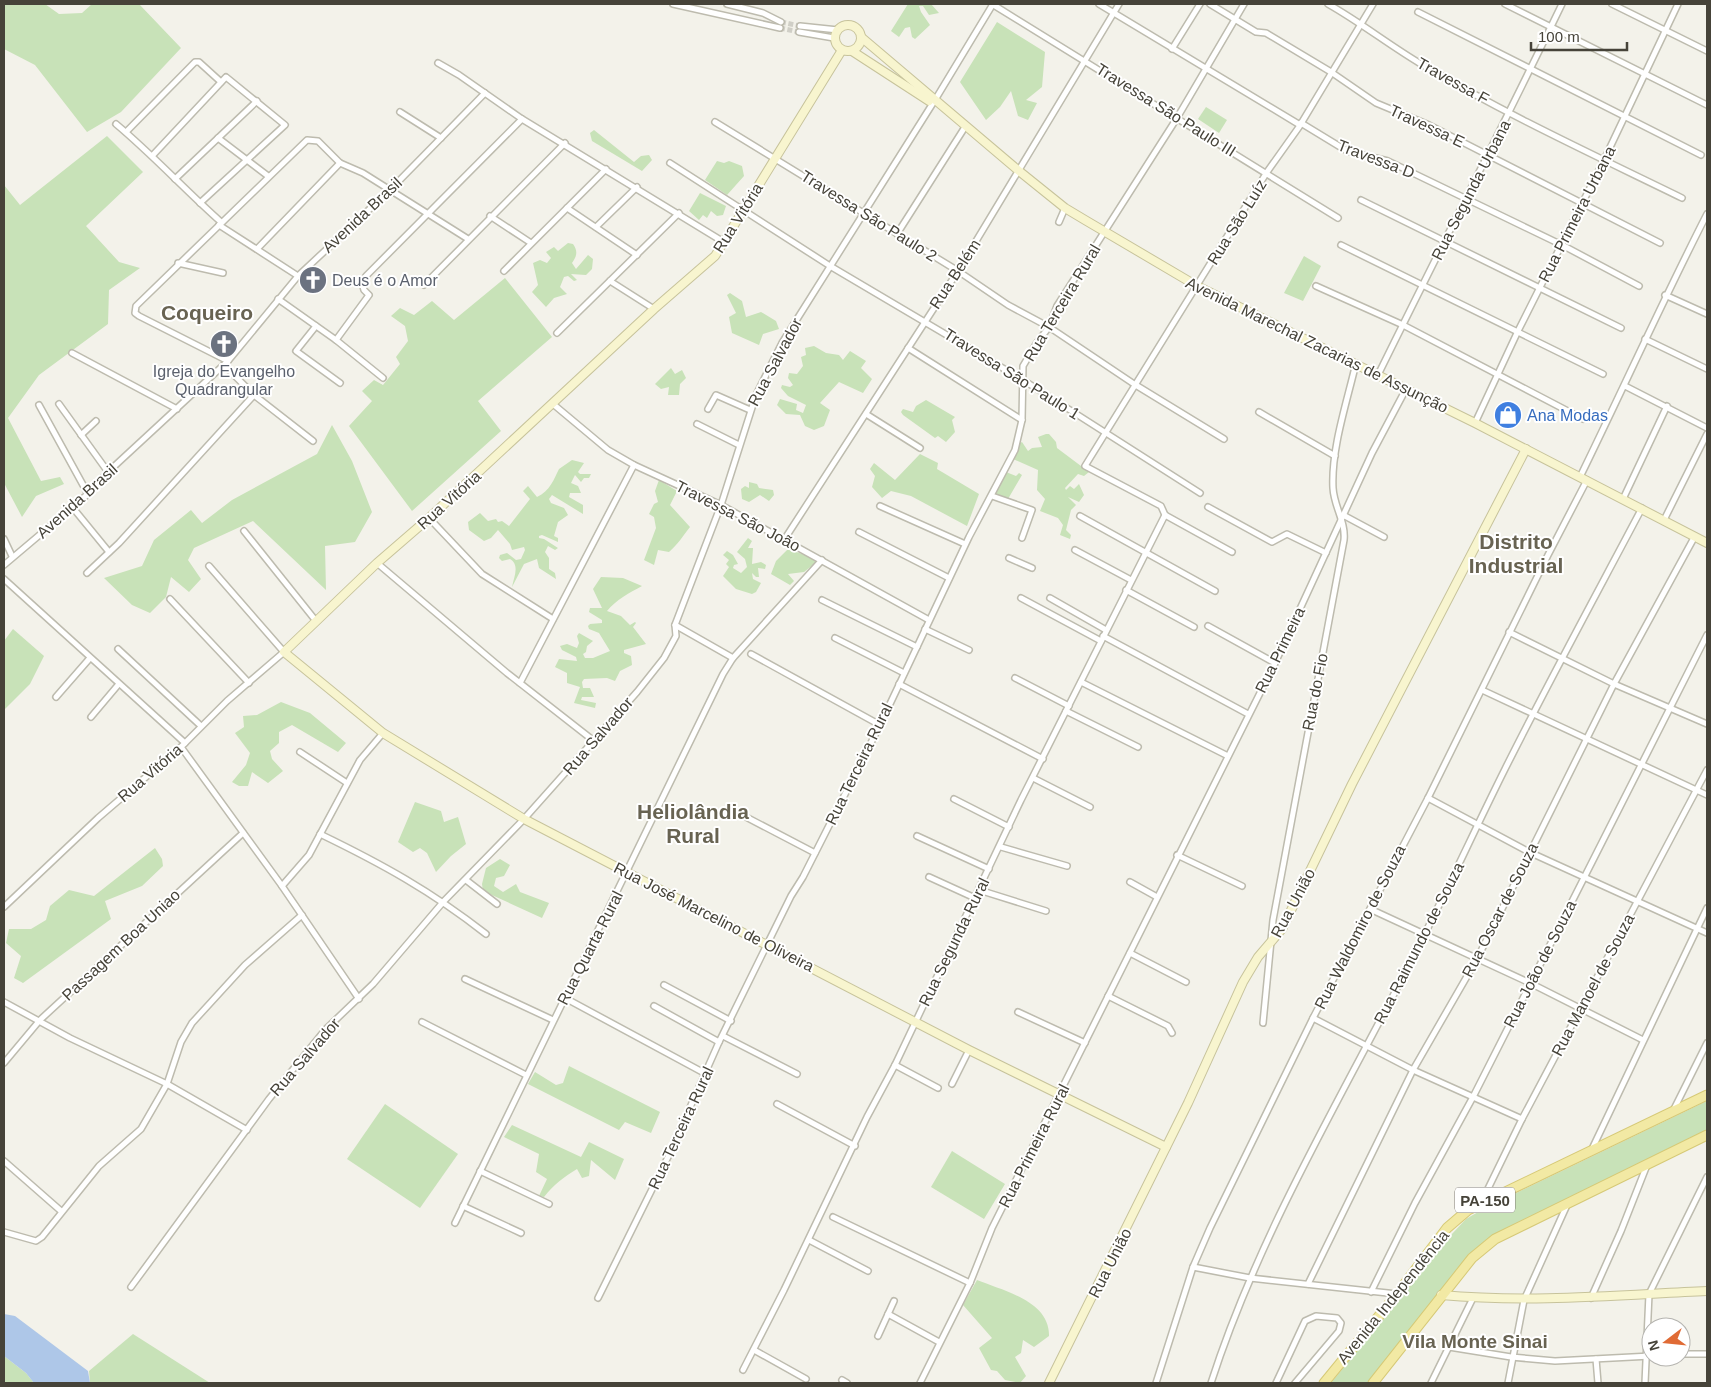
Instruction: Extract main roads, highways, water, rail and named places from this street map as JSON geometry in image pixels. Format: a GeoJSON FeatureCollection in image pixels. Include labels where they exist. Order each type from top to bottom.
{"type":"FeatureCollection","features":[{"type":"Feature","properties":{"kind":"main road","name":"Avenida Independência"},"geometry":{"type":"LineString","coordinates":[[1324,1383],[1397,1294],[1447,1228],[1482,1201],[1590,1152],[1707,1094]]}},
{"type":"Feature","properties":{"kind":"main road","name":"PA-150"},"geometry":{"type":"LineString","coordinates":[[1373,1383],[1472,1258],[1495,1239],[1707,1135]]}},
{"type":"Feature","properties":{"kind":"water"},"geometry":{"type":"Polygon","coordinates":[[[4,1314],[15,1316],[88,1371],[90,1383],[34,1383],[26,1373],[4,1356],[4,1314]]]}},
{"type":"Feature","properties":{"kind":"tunnel"},"geometry":{"type":"LineString","coordinates":[[781,22],[800,26]]}},
{"type":"Feature","properties":{"kind":"tunnel"},"geometry":{"type":"LineString","coordinates":[[780,28],[799,32]]}},
{"type":"Feature","properties":{"kind":"place","name":"Deus é o Amor"},"geometry":{"type":"Point","coordinates":[313,280]}},
{"type":"Feature","properties":{"kind":"place","name":"Igreja do Evangelho Quadrangular"},"geometry":{"type":"Point","coordinates":[224,344]}},
{"type":"Feature","properties":{"kind":"place","name":"Ana Modas"},"geometry":{"type":"Point","coordinates":[1508,415]}},
{"type":"Feature","properties":{"kind":"district","name":"Coqueiro"},"geometry":{"type":"Point","coordinates":[207,312]}},
{"type":"Feature","properties":{"kind":"district","name":"Distrito Industrial"},"geometry":{"type":"Point","coordinates":[1516,553]}},
{"type":"Feature","properties":{"kind":"district","name":"Heliolândia Rural"},"geometry":{"type":"Point","coordinates":[693,823]}},
{"type":"Feature","properties":{"kind":"district","name":"Vila Monte Sinai"},"geometry":{"type":"Point","coordinates":[1475,1341]}}]}
